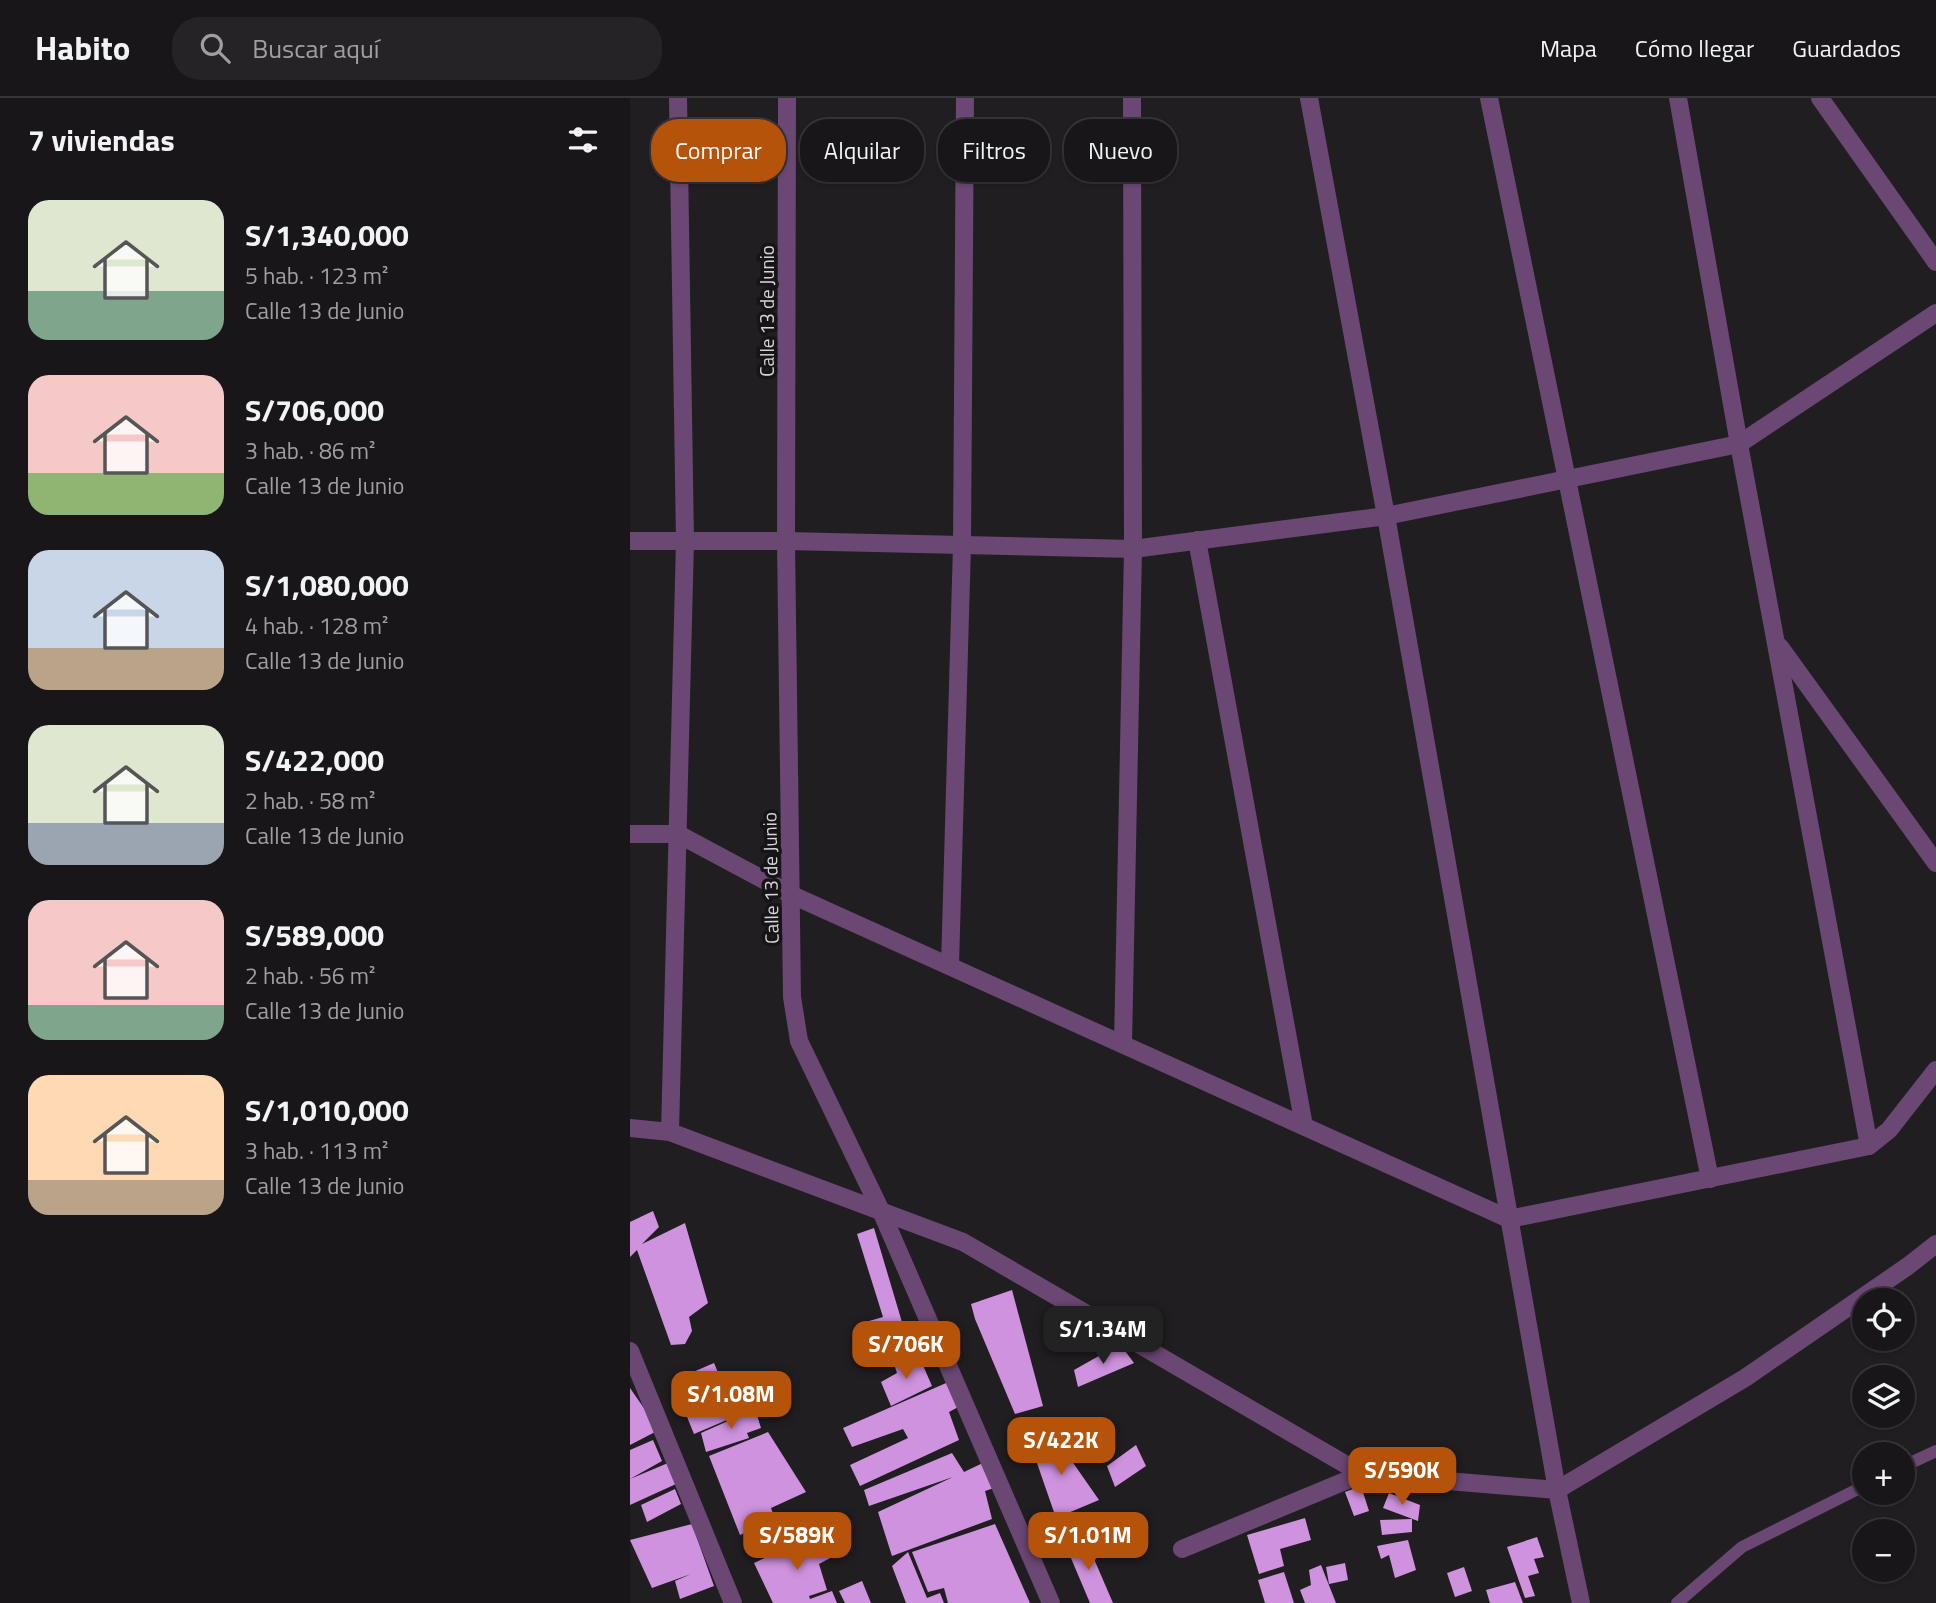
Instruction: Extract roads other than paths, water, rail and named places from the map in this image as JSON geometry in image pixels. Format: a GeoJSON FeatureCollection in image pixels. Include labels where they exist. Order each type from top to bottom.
{"type":"FeatureCollection","features":[{"type":"Feature","properties":{"kind":"street"},"geometry":{"type":"LineString","coordinates":[[670,1132],[685,541],[678,98]]}},
{"type":"Feature","properties":{"kind":"street","name":"Calle 13 de Junio"},"geometry":{"type":"LineString","coordinates":[[787,98],[786,541],[792,997],[799,1041],[881,1211],[1051,1603]]}},
{"type":"Feature","properties":{"kind":"street"},"geometry":{"type":"LineString","coordinates":[[950,965],[962,545],[965,98]]}},
{"type":"Feature","properties":{"kind":"street"},"geometry":{"type":"LineString","coordinates":[[1123,1044],[1133,549],[1132,98]]}},
{"type":"Feature","properties":{"kind":"street"},"geometry":{"type":"LineString","coordinates":[[1309,98],[1386,516],[1557,1490],[1581,1603]]}},
{"type":"Feature","properties":{"kind":"street"},"geometry":{"type":"LineString","coordinates":[[1489,98],[1710,1179]]}},
{"type":"Feature","properties":{"kind":"street"},"geometry":{"type":"LineString","coordinates":[[1678,98],[1869,1146]]}},
{"type":"Feature","properties":{"kind":"street"},"geometry":{"type":"LineString","coordinates":[[1820,98],[1936,262]]}},
{"type":"Feature","properties":{"kind":"street"},"geometry":{"type":"LineString","coordinates":[[630,541],[786,541],[1133,549],[1386,516],[1739,444],[1936,313]]}},
{"type":"Feature","properties":{"kind":"street"},"geometry":{"type":"LineString","coordinates":[[1197,540],[1304,1126]]}},
{"type":"Feature","properties":{"kind":"street"},"geometry":{"type":"LineString","coordinates":[[1776,642],[1936,863]]}},
{"type":"Feature","properties":{"kind":"street"},"geometry":{"type":"LineString","coordinates":[[630,834],[678,834],[792,895],[1509,1219],[1869,1146],[1889,1130],[1936,1070]]}},
{"type":"Feature","properties":{"kind":"street"},"geometry":{"type":"LineString","coordinates":[[630,1128],[670,1132],[963,1242],[1362,1474],[1557,1490],[1745,1378],[1936,1244]]}},
{"type":"Feature","properties":{"kind":"street"},"geometry":{"type":"LineString","coordinates":[[630,1350],[733,1603]]}},
{"type":"Feature","properties":{"kind":"street"},"geometry":{"type":"LineString","coordinates":[[1182,1549],[1362,1474]]}},
{"type":"Feature","properties":{"kind":"lane"},"geometry":{"type":"LineString","coordinates":[[1915,1461],[1936,1451]]}},
{"type":"Feature","properties":{"kind":"lane"},"geometry":{"type":"LineString","coordinates":[[1677,1603],[1742,1547],[1852,1492]]}}]}
